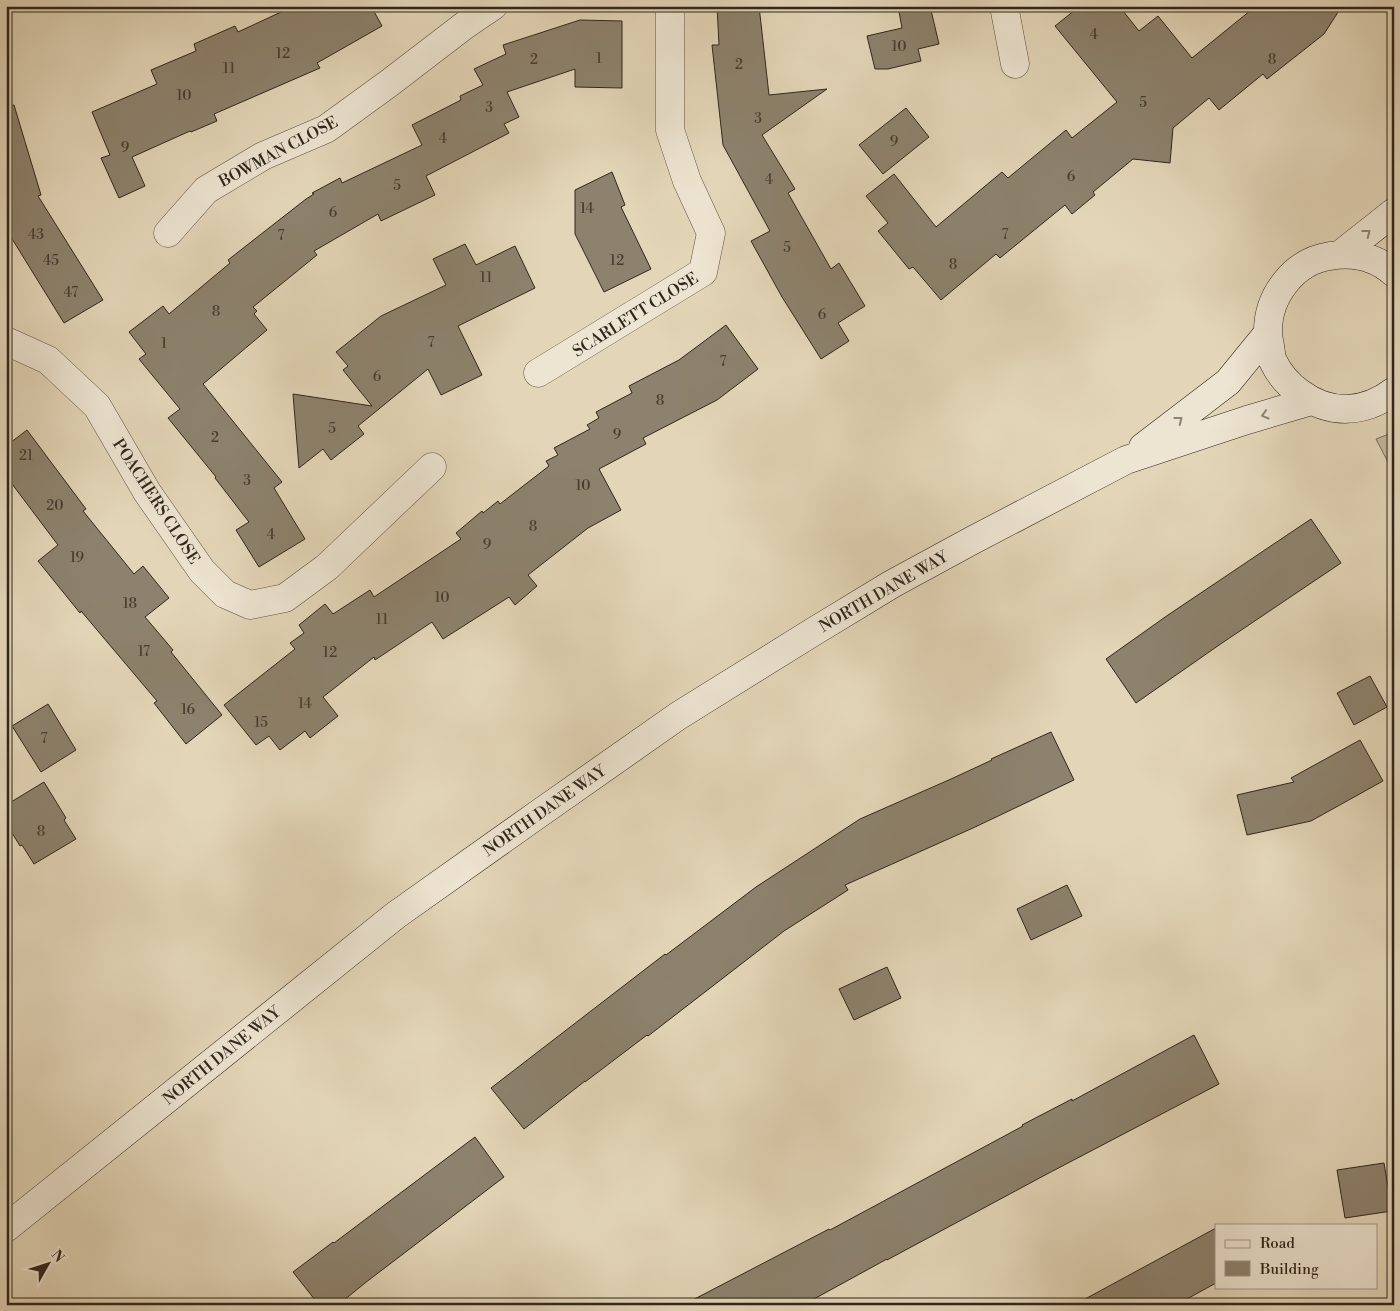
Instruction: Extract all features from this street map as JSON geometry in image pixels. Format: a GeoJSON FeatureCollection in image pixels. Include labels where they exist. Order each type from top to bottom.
{"type":"FeatureCollection","features":[{"type":"Feature","properties":{"kind":"street","name":"BOWMAN CLOSE"},"geometry":{"type":"LineString","coordinates":[[168,233],[206,190],[263,156],[326,128],[493,6]]}},
{"type":"Feature","properties":{"kind":"street","name":"SCARLETT CLOSE"},"geometry":{"type":"LineString","coordinates":[[538,373],[704,272],[711,233],[687,181],[670,130],[670,6]]}},
{"type":"Feature","properties":{"kind":"street"},"geometry":{"type":"LineString","coordinates":[[1004,6],[1015,64]]}},
{"type":"Feature","properties":{"kind":"street"},"geometry":{"type":"LineString","coordinates":[[1341,254],[1394,212]]}},
{"type":"Feature","properties":{"kind":"street"},"geometry":{"type":"LineString","coordinates":[[1394,273],[1386,266],[1365,257],[1341,254],[1326,256],[1312,261],[1288,279],[1280,290],[1269,318],[1268,333],[1273,361],[1288,384],[1311,401],[1330,407],[1348,409],[1366,406],[1394,391]]}},
{"type":"Feature","properties":{"kind":"street","name":"NORTH DANE WAY"},"geometry":{"type":"LineString","coordinates":[[1126,460],[1228,382],[1268,333]]}},
{"type":"Feature","properties":{"kind":"street","name":"POACHERS CLOSE"},"geometry":{"type":"LineString","coordinates":[[6,341],[48,360],[97,406],[147,492],[202,571],[225,594],[250,605],[285,598],[328,568],[432,468]]}},
{"type":"Feature","properties":{"kind":"street","name":"NORTH DANE WAY"},"geometry":{"type":"LineString","coordinates":[[6,1228],[396,915],[678,716],[892,584],[1126,460],[1311,401]]}},
{"type":"Feature","properties":{"kind":"shaded area"},"geometry":{"type":"Polygon","coordinates":[[[1394,432],[1394,466],[1391,468],[1376,439],[1394,432]]]}},
{"type":"Feature","properties":{"kind":"building"},"geometry":{"type":"Polygon","coordinates":[[[294,6],[371,6],[382,26],[317,63],[320,68],[214,114],[217,121],[132,157],[145,186],[119,198],[101,158],[110,155],[92,112],[157,84],[151,70],[196,51],[194,44],[235,26],[238,32],[294,6]]]}},
{"type":"Feature","properties":{"kind":"building"},"geometry":{"type":"Polygon","coordinates":[[[717,6],[759,6],[769,95],[827,89],[762,135],[795,189],[788,193],[831,269],[839,263],[865,306],[838,323],[849,341],[821,359],[782,297],[751,241],[770,231],[723,145],[712,45],[719,45],[717,6]]]}},
{"type":"Feature","properties":{"kind":"building"},"geometry":{"type":"Polygon","coordinates":[[[898,6],[930,6],[939,44],[918,49],[921,61],[888,69],[875,69],[867,36],[902,28],[898,6]]]}},
{"type":"Feature","properties":{"kind":"building"},"geometry":{"type":"Polygon","coordinates":[[[1080,6],[1119,6],[1139,31],[1158,16],[1192,58],[1256,6],[1342,6],[1324,34],[1267,79],[1263,74],[1219,110],[1209,98],[1173,128],[1170,163],[1133,159],[1093,192],[1095,195],[1072,214],[1065,205],[1000,258],[996,254],[941,300],[913,267],[909,269],[878,231],[888,223],[866,196],[894,174],[936,227],[1002,172],[1008,178],[1066,130],[1072,138],[1117,102],[1055,26],[1080,6]]]}},
{"type":"Feature","properties":{"kind":"building"},"geometry":{"type":"Polygon","coordinates":[[[580,20],[622,21],[622,88],[575,87],[575,69],[507,92],[519,117],[504,124],[509,133],[426,176],[435,195],[381,221],[378,214],[314,251],[317,255],[253,307],[257,311],[254,314],[267,330],[203,384],[282,482],[274,488],[305,539],[259,567],[236,530],[249,522],[216,477],[168,418],[180,409],[139,359],[146,354],[129,332],[163,306],[169,314],[230,263],[228,260],[314,194],[312,193],[340,178],[342,183],[422,145],[412,125],[461,100],[460,96],[483,85],[474,69],[506,54],[503,45],[580,20]]]}},
{"type":"Feature","properties":{"kind":"building"},"geometry":{"type":"Polygon","coordinates":[[[14,105],[41,195],[38,196],[103,300],[64,323],[6,229],[6,106],[14,105]]]}},
{"type":"Feature","properties":{"kind":"building"},"geometry":{"type":"Polygon","coordinates":[[[906,108],[929,137],[883,174],[859,145],[906,108]]]}},
{"type":"Feature","properties":{"kind":"building"},"geometry":{"type":"Polygon","coordinates":[[[612,172],[625,205],[621,207],[651,269],[604,292],[575,234],[575,190],[612,172]]]}},
{"type":"Feature","properties":{"kind":"building"},"geometry":{"type":"Polygon","coordinates":[[[465,244],[476,265],[515,246],[535,288],[458,326],[482,375],[441,395],[428,369],[358,426],[364,434],[331,460],[323,449],[299,468],[293,394],[372,406],[343,370],[348,366],[336,352],[381,316],[446,285],[433,259],[465,244]]]}},
{"type":"Feature","properties":{"kind":"building"},"geometry":{"type":"Polygon","coordinates":[[[726,325],[758,369],[717,400],[643,438],[646,444],[599,469],[621,510],[588,528],[528,575],[537,586],[515,605],[509,597],[443,639],[432,622],[375,660],[374,657],[323,697],[338,716],[310,738],[305,731],[280,750],[269,736],[256,745],[224,705],[295,649],[290,643],[304,633],[299,625],[325,604],[333,614],[370,590],[374,597],[461,539],[456,533],[482,511],[483,513],[498,501],[500,504],[549,466],[546,461],[558,455],[554,448],[590,429],[587,425],[599,418],[596,412],[632,393],[629,386],[679,360],[726,325]]]}},
{"type":"Feature","properties":{"kind":"building"},"geometry":{"type":"Polygon","coordinates":[[[27,430],[86,509],[83,511],[134,574],[143,566],[169,598],[145,617],[173,650],[171,652],[222,715],[186,744],[154,703],[157,701],[81,611],[80,613],[38,561],[58,545],[6,476],[6,446],[27,430]]]}},
{"type":"Feature","properties":{"kind":"building"},"geometry":{"type":"Polygon","coordinates":[[[1311,519],[1341,563],[1136,703],[1106,659],[1311,519]]]}},
{"type":"Feature","properties":{"kind":"building"},"geometry":{"type":"Polygon","coordinates":[[[1370,676],[1387,707],[1354,725],[1337,693],[1370,676]]]}},
{"type":"Feature","properties":{"kind":"building"},"geometry":{"type":"Polygon","coordinates":[[[48,704],[76,750],[41,772],[12,726],[48,704]]]}},
{"type":"Feature","properties":{"kind":"building"},"geometry":{"type":"Polygon","coordinates":[[[1051,732],[1074,780],[973,828],[845,885],[848,890],[784,931],[524,1129],[491,1088],[665,954],[756,887],[860,819],[1051,732]]]}},
{"type":"Feature","properties":{"kind":"building"},"geometry":{"type":"Polygon","coordinates":[[[1360,740],[1383,781],[1311,821],[1247,835],[1237,795],[1294,782],[1291,778],[1360,740]]]}},
{"type":"Feature","properties":{"kind":"building"},"geometry":{"type":"Polygon","coordinates":[[[44,782],[66,818],[64,820],[76,839],[34,864],[6,823],[6,805],[44,782]]]}},
{"type":"Feature","properties":{"kind":"building"},"geometry":{"type":"Polygon","coordinates":[[[1067,885],[1082,916],[1031,940],[1017,909],[1067,885]]]}},
{"type":"Feature","properties":{"kind":"building"},"geometry":{"type":"Polygon","coordinates":[[[887,967],[901,998],[854,1020],[839,989],[887,967]]]}},
{"type":"Feature","properties":{"kind":"building"},"geometry":{"type":"Polygon","coordinates":[[[1194,1035],[1219,1084],[803,1305],[683,1305],[830,1230],[1022,1125],[1072,1099],[1072,1101],[1194,1035]]]}},
{"type":"Feature","properties":{"kind":"building"},"geometry":{"type":"Polygon","coordinates":[[[475,1137],[504,1177],[338,1305],[319,1305],[293,1272],[475,1137]]]}},
{"type":"Feature","properties":{"kind":"building"},"geometry":{"type":"Polygon","coordinates":[[[1384,1163],[1392,1211],[1345,1218],[1337,1170],[1384,1163]]]}},
{"type":"Feature","properties":{"kind":"building"},"geometry":{"type":"Polygon","coordinates":[[[1215,1229],[1215,1284],[1176,1305],[1074,1305],[1215,1229]]]}}]}
